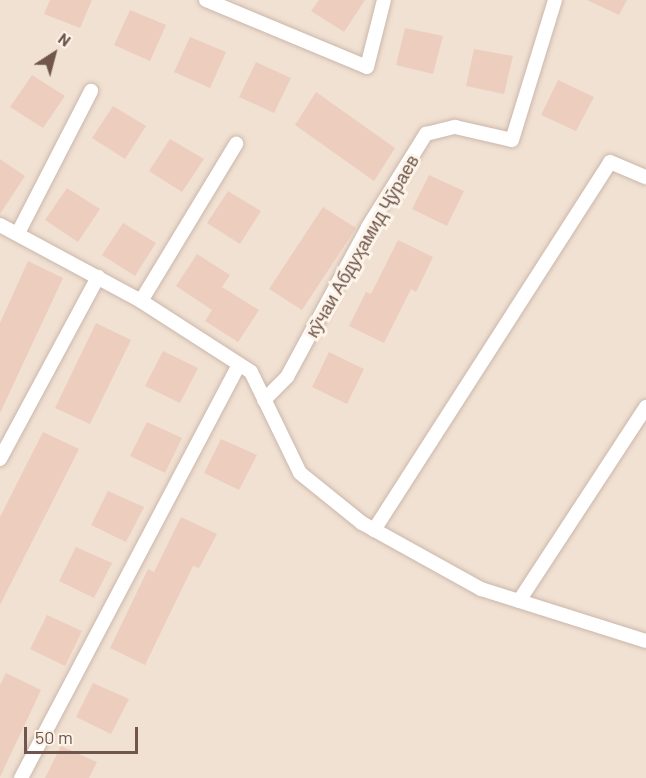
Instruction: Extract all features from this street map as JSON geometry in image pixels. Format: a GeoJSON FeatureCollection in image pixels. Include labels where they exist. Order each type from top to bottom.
{"type":"FeatureCollection","features":[{"type":"Feature","properties":{"kind":"street"},"geometry":{"type":"LineString","coordinates":[[206,0],[367,67],[384,0]]}},
{"type":"Feature","properties":{"kind":"street","name":"кӯчаи Абдуҳамид Ҷӯраев"},"geometry":{"type":"LineString","coordinates":[[264,400],[287,377],[368,227],[426,134],[455,128],[512,140],[555,0]]}},
{"type":"Feature","properties":{"kind":"street"},"geometry":{"type":"LineString","coordinates":[[18,233],[91,91]]}},
{"type":"Feature","properties":{"kind":"street"},"geometry":{"type":"LineString","coordinates":[[141,301],[236,144]]}},
{"type":"Feature","properties":{"kind":"street"},"geometry":{"type":"LineString","coordinates":[[374,530],[610,162],[646,177]]}},
{"type":"Feature","properties":{"kind":"street"},"geometry":{"type":"LineString","coordinates":[[0,225],[141,301],[251,372],[300,473],[374,530],[482,589],[646,641]]}},
{"type":"Feature","properties":{"kind":"street"},"geometry":{"type":"LineString","coordinates":[[0,459],[98,277]]}},
{"type":"Feature","properties":{"kind":"street"},"geometry":{"type":"LineString","coordinates":[[21,778],[239,365]]}},
{"type":"Feature","properties":{"kind":"street"},"geometry":{"type":"LineString","coordinates":[[519,601],[646,407]]}},
{"type":"Feature","properties":{"kind":"shaded area"},"geometry":{"type":"Polygon","coordinates":[[[0,0],[646,0],[646,778],[0,778],[0,0]]]}},
{"type":"Feature","properties":{"kind":"building"},"geometry":{"type":"Polygon","coordinates":[[[50,0],[92,0],[80,28],[44,14],[50,0]]]}},
{"type":"Feature","properties":{"kind":"building"},"geometry":{"type":"Polygon","coordinates":[[[319,0],[365,0],[344,32],[311,11],[319,0]]]}},
{"type":"Feature","properties":{"kind":"building"},"geometry":{"type":"Polygon","coordinates":[[[587,0],[627,0],[619,15],[587,0]]]}},
{"type":"Feature","properties":{"kind":"building"},"geometry":{"type":"Polygon","coordinates":[[[130,10],[166,25],[150,61],[114,45],[130,10]]]}},
{"type":"Feature","properties":{"kind":"building"},"geometry":{"type":"Polygon","coordinates":[[[405,28],[443,36],[433,74],[396,65],[405,28]]]}},
{"type":"Feature","properties":{"kind":"building"},"geometry":{"type":"Polygon","coordinates":[[[190,37],[226,52],[210,88],[174,72],[190,37]]]}},
{"type":"Feature","properties":{"kind":"building"},"geometry":{"type":"Polygon","coordinates":[[[474,49],[513,56],[504,94],[466,86],[474,49]]]}},
{"type":"Feature","properties":{"kind":"building"},"geometry":{"type":"Polygon","coordinates":[[[256,62],[291,78],[274,113],[239,97],[256,62]]]}},
{"type":"Feature","properties":{"kind":"building"},"geometry":{"type":"Polygon","coordinates":[[[32,75],[65,96],[43,128],[10,107],[32,75]]]}},
{"type":"Feature","properties":{"kind":"building"},"geometry":{"type":"Polygon","coordinates":[[[558,80],[594,97],[576,131],[541,115],[558,80]]]}},
{"type":"Feature","properties":{"kind":"building"},"geometry":{"type":"Polygon","coordinates":[[[316,92],[395,148],[374,181],[295,125],[316,92]]]}},
{"type":"Feature","properties":{"kind":"building"},"geometry":{"type":"Polygon","coordinates":[[[113,106],[146,126],[125,159],[92,138],[113,106]]]}},
{"type":"Feature","properties":{"kind":"building"},"geometry":{"type":"Polygon","coordinates":[[[170,139],[204,159],[182,192],[149,171],[170,139]]]}},
{"type":"Feature","properties":{"kind":"building"},"geometry":{"type":"Polygon","coordinates":[[[0,159],[25,176],[0,214],[0,159]]]}},
{"type":"Feature","properties":{"kind":"building"},"geometry":{"type":"Polygon","coordinates":[[[429,175],[464,191],[447,226],[412,209],[429,175]]]}},
{"type":"Feature","properties":{"kind":"building"},"geometry":{"type":"Polygon","coordinates":[[[67,188],[100,209],[78,242],[45,220],[67,188]]]}},
{"type":"Feature","properties":{"kind":"building"},"geometry":{"type":"Polygon","coordinates":[[[228,191],[261,211],[240,244],[207,223],[228,191]]]}},
{"type":"Feature","properties":{"kind":"building"},"geometry":{"type":"Polygon","coordinates":[[[323,207],[356,228],[302,310],[269,289],[323,207]]]}},
{"type":"Feature","properties":{"kind":"building"},"geometry":{"type":"Polygon","coordinates":[[[123,223],[156,243],[135,276],[102,255],[123,223]]]}},
{"type":"Feature","properties":{"kind":"building"},"geometry":{"type":"Polygon","coordinates":[[[398,240],[433,257],[416,292],[411,289],[384,343],[349,326],[366,292],[371,294],[398,240]]]}},
{"type":"Feature","properties":{"kind":"building"},"geometry":{"type":"Polygon","coordinates":[[[197,254],[230,275],[222,287],[259,310],[238,342],[205,321],[212,310],[176,286],[197,254]]]}},
{"type":"Feature","properties":{"kind":"building"},"geometry":{"type":"Polygon","coordinates":[[[28,261],[63,278],[0,413],[0,323],[28,261]]]}},
{"type":"Feature","properties":{"kind":"building"},"geometry":{"type":"Polygon","coordinates":[[[96,323],[131,340],[90,424],[55,408],[96,323]]]}},
{"type":"Feature","properties":{"kind":"building"},"geometry":{"type":"Polygon","coordinates":[[[163,351],[198,368],[180,403],[145,386],[163,351]]]}},
{"type":"Feature","properties":{"kind":"building"},"geometry":{"type":"Polygon","coordinates":[[[329,352],[364,369],[347,404],[312,387],[329,352]]]}},
{"type":"Feature","properties":{"kind":"building"},"geometry":{"type":"Polygon","coordinates":[[[147,422],[182,438],[165,473],[130,456],[147,422]]]}},
{"type":"Feature","properties":{"kind":"building"},"geometry":{"type":"Polygon","coordinates":[[[43,432],[79,449],[0,605],[0,517],[43,432]]]}},
{"type":"Feature","properties":{"kind":"building"},"geometry":{"type":"Polygon","coordinates":[[[221,439],[257,455],[239,490],[204,473],[221,439]]]}},
{"type":"Feature","properties":{"kind":"building"},"geometry":{"type":"Polygon","coordinates":[[[108,491],[144,507],[126,542],[91,525],[108,491]]]}},
{"type":"Feature","properties":{"kind":"building"},"geometry":{"type":"Polygon","coordinates":[[[181,517],[217,534],[199,568],[193,566],[145,665],[110,648],[148,569],[154,572],[181,517]]]}},
{"type":"Feature","properties":{"kind":"building"},"geometry":{"type":"Polygon","coordinates":[[[76,547],[112,563],[94,598],[59,581],[76,547]]]}},
{"type":"Feature","properties":{"kind":"building"},"geometry":{"type":"Polygon","coordinates":[[[47,615],[82,631],[65,666],[30,649],[47,615]]]}},
{"type":"Feature","properties":{"kind":"building"},"geometry":{"type":"Polygon","coordinates":[[[6,673],[41,690],[0,777],[0,685],[6,673]]]}},
{"type":"Feature","properties":{"kind":"building"},"geometry":{"type":"Polygon","coordinates":[[[93,683],[129,699],[111,734],[76,717],[93,683]]]}},
{"type":"Feature","properties":{"kind":"building"},"geometry":{"type":"Polygon","coordinates":[[[61,746],[97,762],[89,778],[45,778],[61,746]]]}}]}
